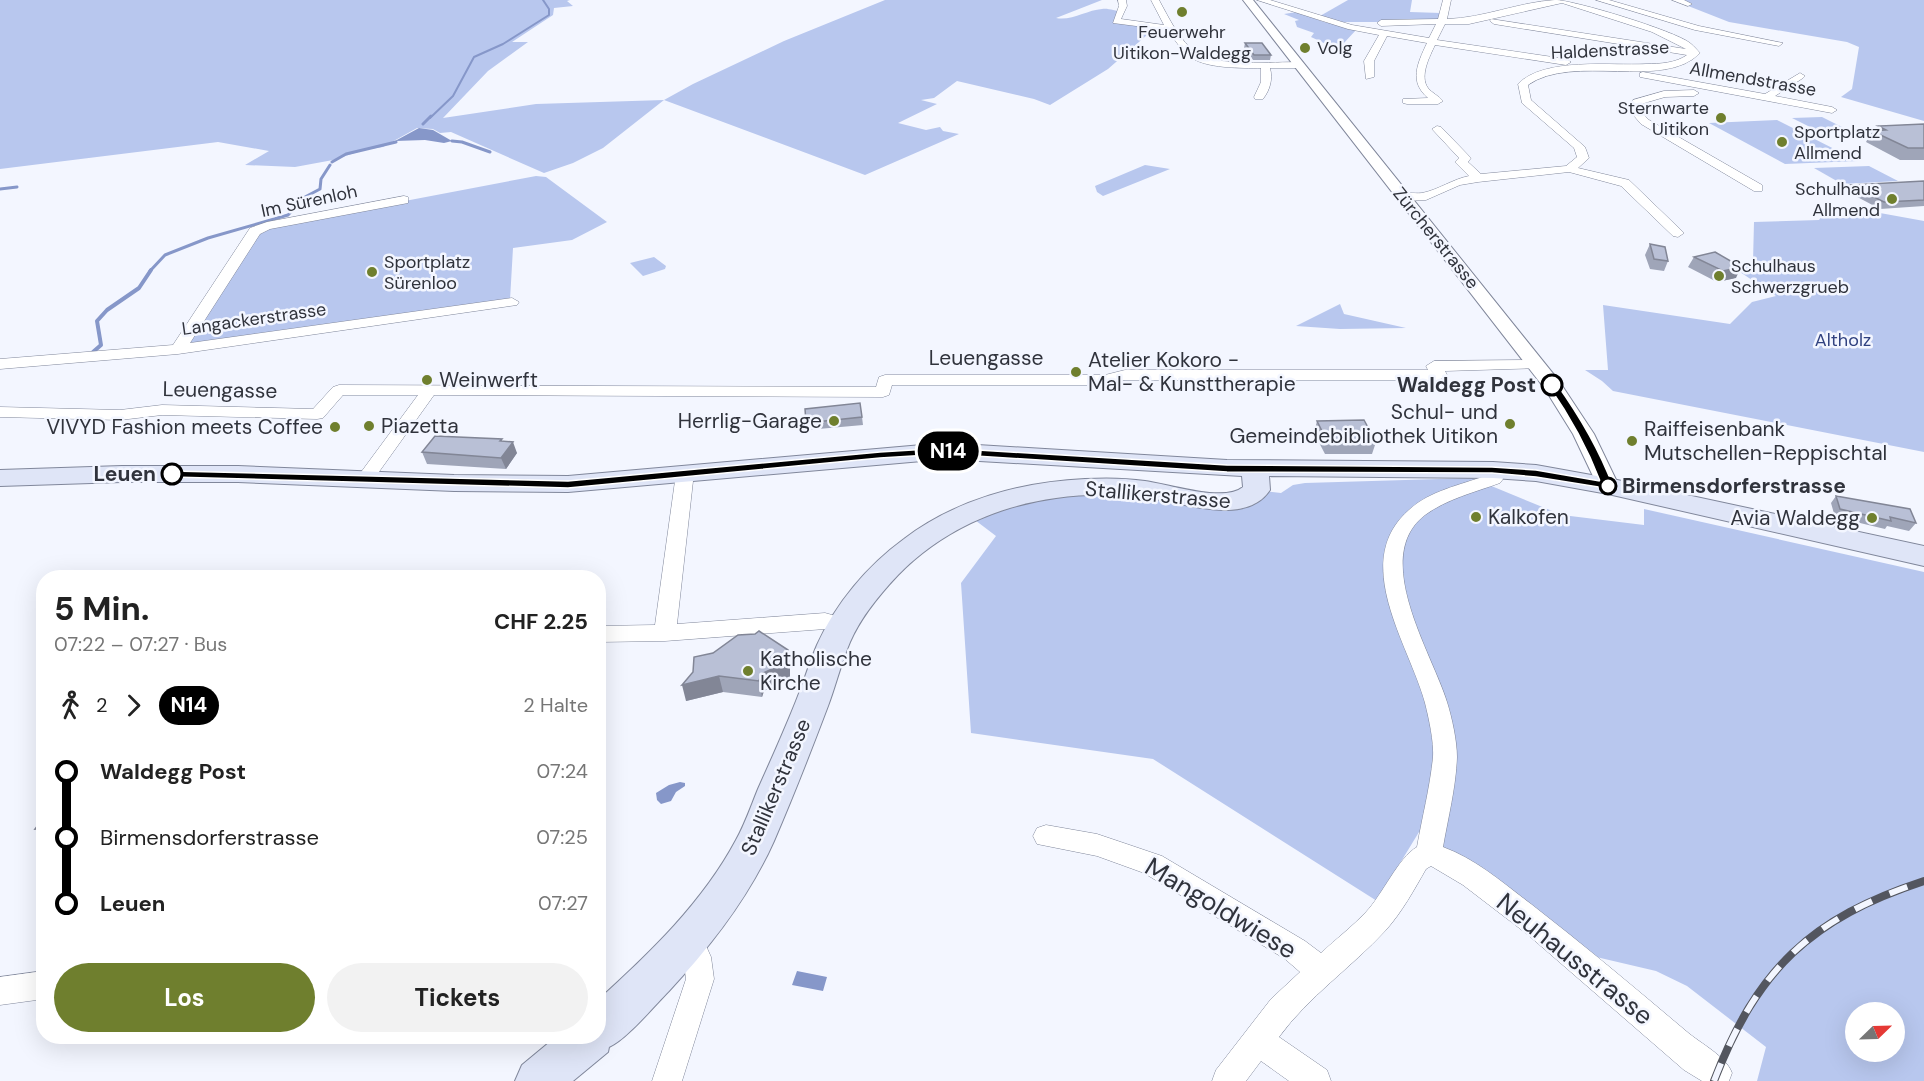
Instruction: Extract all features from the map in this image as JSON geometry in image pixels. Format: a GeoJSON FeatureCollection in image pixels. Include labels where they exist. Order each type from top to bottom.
{"type":"FeatureCollection","features":[{"type":"Feature","properties":{"kind":"main road"},"geometry":{"type":"LineString","coordinates":[[0,478],[70,475],[238,474],[568,484],[945,451],[1255,469],[1492,470],[1536,473],[1608,486],[1924,556]]}},
{"type":"Feature","properties":{"kind":"main road","name":"Stallikerstrasse"},"geometry":{"type":"LineString","coordinates":[[606,1022],[639,991],[687,939],[749,855],[842,625],[871,587],[912,547],[950,522],[984,507],[1049,490],[1103,487],[1145,489],[1223,502],[1239,502],[1250,498],[1257,490],[1255,469]]}},
{"type":"Feature","properties":{"kind":"main road"},"geometry":{"type":"LineString","coordinates":[[538,1081],[582,1044]]}},
{"type":"Feature","properties":{"kind":"street"},"geometry":{"type":"LineString","coordinates":[[1122,0],[1123,6],[1116,21],[1170,28]]}},
{"type":"Feature","properties":{"kind":"street"},"geometry":{"type":"LineString","coordinates":[[1155,0],[1154,3],[1170,28],[1193,55],[1218,63],[1265,66],[1299,65]]}},
{"type":"Feature","properties":{"kind":"street","name":"Zürcherstrasse"},"geometry":{"type":"LineString","coordinates":[[1248,0],[1569,408],[1598,460],[1608,486]]}},
{"type":"Feature","properties":{"kind":"street","name":"Allmendstrasse"},"geometry":{"type":"LineString","coordinates":[[1261,0],[1287,6],[1340,25],[1432,42],[1602,68],[1832,110]]}},
{"type":"Feature","properties":{"kind":"street"},"geometry":{"type":"LineString","coordinates":[[1407,101],[1438,101],[1424,89],[1420,80],[1422,63],[1446,15],[1447,0]]}},
{"type":"Feature","properties":{"kind":"street"},"geometry":{"type":"LineString","coordinates":[[1525,0],[1539,7]]}},
{"type":"Feature","properties":{"kind":"street"},"geometry":{"type":"LineString","coordinates":[[1340,25],[1441,24],[1482,20],[1563,0]]}},
{"type":"Feature","properties":{"kind":"street","name":"Haldenstrasse"},"geometry":{"type":"LineString","coordinates":[[1563,0],[1590,12],[1672,37],[1690,46],[1695,53],[1688,62],[1670,66],[1569,68],[1547,71],[1529,78],[1522,88],[1526,101],[1579,147],[1583,158],[1569,169]]}},
{"type":"Feature","properties":{"kind":"street"},"geometry":{"type":"LineString","coordinates":[[1600,0],[1698,28],[1779,43]]}},
{"type":"Feature","properties":{"kind":"street"},"geometry":{"type":"LineString","coordinates":[[1676,0],[1688,4]]}},
{"type":"Feature","properties":{"kind":"street"},"geometry":{"type":"LineString","coordinates":[[1482,20],[1695,53]]}},
{"type":"Feature","properties":{"kind":"street"},"geometry":{"type":"LineString","coordinates":[[1369,77],[1369,61],[1384,33]]}},
{"type":"Feature","properties":{"kind":"street"},"geometry":{"type":"LineString","coordinates":[[1259,98],[1263,93],[1267,70],[1265,66]]}},
{"type":"Feature","properties":{"kind":"street"},"geometry":{"type":"LineString","coordinates":[[1766,98],[1800,76]]}},
{"type":"Feature","properties":{"kind":"street"},"geometry":{"type":"LineString","coordinates":[[1716,89],[1708,92],[1649,97],[1637,102],[1634,110],[1645,122],[1758,188]]}},
{"type":"Feature","properties":{"kind":"street"},"geometry":{"type":"LineString","coordinates":[[1437,129],[1464,158],[1461,162],[1478,178]]}},
{"type":"Feature","properties":{"kind":"street"},"geometry":{"type":"LineString","coordinates":[[1404,197],[1426,196],[1457,182],[1478,178],[1569,169],[1625,183],[1678,233]]}},
{"type":"Feature","properties":{"kind":"street","name":"Im Sürenloh"},"geometry":{"type":"LineString","coordinates":[[178,349],[255,231],[267,226],[404,200]]}},
{"type":"Feature","properties":{"kind":"street","name":"Langackerstrasse"},"geometry":{"type":"LineString","coordinates":[[0,364],[178,349],[512,302]]}},
{"type":"Feature","properties":{"kind":"street","name":"Leuengasse"},"geometry":{"type":"LineString","coordinates":[[0,412],[120,415],[162,410],[317,414],[339,390],[883,392],[885,380],[1105,380],[1125,375],[1439,375],[1434,366],[1537,365]]}},
{"type":"Feature","properties":{"kind":"street"},"geometry":{"type":"LineString","coordinates":[[365,479],[430,390]]}},
{"type":"Feature","properties":{"kind":"street"},"geometry":{"type":"LineString","coordinates":[[1227,1081],[1281,1009],[1376,921],[1396,896],[1417,861],[1429,854],[1445,755],[1436,703],[1402,616],[1394,578],[1393,551],[1401,530],[1417,512],[1438,499],[1494,478],[1492,470]]}},
{"type":"Feature","properties":{"kind":"street"},"geometry":{"type":"LineString","coordinates":[[666,633],[684,481],[690,472]]}},
{"type":"Feature","properties":{"kind":"street"},"geometry":{"type":"LineString","coordinates":[[606,638],[825,621],[842,625]]}},
{"type":"Feature","properties":{"kind":"street","name":"Mangoldwiese"},"geometry":{"type":"LineString","coordinates":[[1046,836],[1097,845],[1153,864],[1295,950],[1323,972]]}},
{"type":"Feature","properties":{"kind":"street","name":"Neuhausstrasse"},"geometry":{"type":"LineString","coordinates":[[1429,854],[1447,859],[1556,939],[1695,1059],[1717,1073]]}},
{"type":"Feature","properties":{"kind":"street"},"geometry":{"type":"LineString","coordinates":[[667,1081],[700,979],[700,963],[696,951],[687,939]]}},
{"type":"Feature","properties":{"kind":"street"},"geometry":{"type":"LineString","coordinates":[[0,991],[36,987]]}},
{"type":"Feature","properties":{"kind":"street"},"geometry":{"type":"LineString","coordinates":[[1257,1040],[1316,1081]]}},
{"type":"Feature","properties":{"kind":"green space"},"geometry":{"type":"Polygon","coordinates":[[[0,0],[570,0],[567,1],[573,6],[554,8],[553,15],[512,42],[528,42],[488,71],[443,118],[536,104],[664,100],[603,148],[573,163],[544,173],[451,132],[440,133],[433,129],[417,128],[383,147],[295,167],[245,165],[269,151],[218,142],[0,169],[0,0]]]}},
{"type":"Feature","properties":{"kind":"green space"},"geometry":{"type":"Polygon","coordinates":[[[885,0],[1102,0],[1056,18],[1068,18],[1107,9],[1121,12],[1116,20],[1173,31],[1147,35],[1108,69],[1050,105],[1034,99],[957,81],[934,98],[921,100],[937,104],[898,123],[926,130],[940,127],[943,131],[959,134],[865,175],[664,100],[784,41],[885,0]]]}},
{"type":"Feature","properties":{"kind":"green space"},"geometry":{"type":"Polygon","coordinates":[[[1348,0],[1412,0],[1410,12],[1441,13],[1439,20],[1425,22],[1342,22],[1320,16],[1348,0]]]}},
{"type":"Feature","properties":{"kind":"green space"},"geometry":{"type":"Polygon","coordinates":[[[1673,0],[1924,0],[1924,121],[1841,97],[1852,89],[1859,47],[1847,42],[1729,22],[1673,0]]]}},
{"type":"Feature","properties":{"kind":"green space"},"geometry":{"type":"Polygon","coordinates":[[[1297,12],[1324,22],[1357,29],[1343,44],[1326,44],[1311,37],[1314,33],[1297,27],[1295,21],[1299,20],[1284,14],[1297,12]]]}},
{"type":"Feature","properties":{"kind":"green space"},"geometry":{"type":"Polygon","coordinates":[[[1822,117],[1848,130],[1818,131],[1792,118],[1822,117]]]}},
{"type":"Feature","properties":{"kind":"green space","name":"Sportplatz Allmend"},"geometry":{"type":"Polygon","coordinates":[[[1777,120],[1858,161],[1785,164],[1709,123],[1777,120]]]}},
{"type":"Feature","properties":{"kind":"green space"},"geometry":{"type":"Polygon","coordinates":[[[1145,165],[1170,169],[1103,196],[1097,192],[1095,186],[1145,165]]]}},
{"type":"Feature","properties":{"kind":"green space"},"geometry":{"type":"Polygon","coordinates":[[[1869,166],[1898,181],[1842,184],[1814,168],[1869,166]]]}},
{"type":"Feature","properties":{"kind":"green space","name":"Sportplatz Sürenloo"},"geometry":{"type":"Polygon","coordinates":[[[536,176],[546,177],[607,222],[572,240],[513,248],[510,300],[191,344],[189,341],[259,231],[268,227],[536,176]]]}},
{"type":"Feature","properties":{"kind":"green space","name":"Altholz"},"geometry":{"type":"Polygon","coordinates":[[[1825,212],[1880,213],[1924,221],[1924,452],[1613,391],[1585,370],[1608,370],[1603,305],[1730,324],[1752,302],[1776,296],[1728,264],[1753,262],[1754,222],[1819,220],[1825,212]]]}},
{"type":"Feature","properties":{"kind":"green space"},"geometry":{"type":"Polygon","coordinates":[[[654,257],[666,266],[665,269],[643,276],[630,263],[654,257]]]}},
{"type":"Feature","properties":{"kind":"green space"},"geometry":{"type":"Polygon","coordinates":[[[1340,304],[1344,314],[1406,328],[1340,329],[1296,326],[1340,304]]]}},
{"type":"Feature","properties":{"kind":"green space"},"geometry":{"type":"Polygon","coordinates":[[[1472,478],[1562,515],[1644,525],[1644,509],[1924,572],[1924,1081],[1757,1081],[1766,1047],[1687,986],[1656,971],[1592,956],[1419,832],[1377,901],[1153,759],[971,733],[961,583],[996,536],[967,514],[1057,490],[1223,502],[1257,490],[1281,493],[1293,485],[1472,478]]]}},
{"type":"Feature","properties":{"kind":"shaded area"},"geometry":{"type":"Polygon","coordinates":[[[419,128],[433,130],[452,141],[444,143],[425,140],[395,141],[419,128]]]}},
{"type":"Feature","properties":{"kind":"shaded area"},"geometry":{"type":"Polygon","coordinates":[[[685,783],[685,786],[676,792],[671,801],[661,804],[657,800],[656,793],[669,785],[685,783]]]}},
{"type":"Feature","properties":{"kind":"shaded area"},"geometry":{"type":"Polygon","coordinates":[[[797,971],[827,977],[823,991],[792,985],[797,971]]]}},
{"type":"Feature","properties":{"kind":"building"},"geometry":{"type":"Polygon","coordinates":[[[1245,43],[1262,43],[1271,55],[1254,55],[1245,43]]]}},
{"type":"Feature","properties":{"kind":"building"},"geometry":{"type":"Polygon","coordinates":[[[1924,124],[1924,148],[1908,148],[1872,131],[1886,130],[1878,126],[1924,124]]]}},
{"type":"Feature","properties":{"kind":"building"},"geometry":{"type":"Polygon","coordinates":[[[1924,181],[1924,200],[1884,202],[1850,185],[1924,181]]]}},
{"type":"Feature","properties":{"kind":"building"},"geometry":{"type":"Polygon","coordinates":[[[1650,244],[1665,247],[1668,261],[1654,259],[1650,244]]]}},
{"type":"Feature","properties":{"kind":"building"},"geometry":{"type":"Polygon","coordinates":[[[1715,252],[1741,267],[1723,271],[1694,257],[1715,252]]]}},
{"type":"Feature","properties":{"kind":"building"},"geometry":{"type":"Polygon","coordinates":[[[860,403],[862,417],[806,423],[805,409],[860,403]]]}},
{"type":"Feature","properties":{"kind":"building"},"geometry":{"type":"Polygon","coordinates":[[[1364,420],[1376,442],[1328,443],[1317,421],[1364,420]]]}},
{"type":"Feature","properties":{"kind":"building"},"geometry":{"type":"Polygon","coordinates":[[[435,436],[502,439],[500,441],[513,442],[501,458],[422,452],[435,436]]]}},
{"type":"Feature","properties":{"kind":"building"},"geometry":{"type":"Polygon","coordinates":[[[1836,496],[1910,509],[1916,523],[1890,517],[1891,521],[1840,509],[1836,496]]]}},
{"type":"Feature","properties":{"kind":"building"},"geometry":{"type":"Polygon","coordinates":[[[759,631],[788,650],[787,662],[761,674],[759,681],[719,676],[682,685],[693,672],[694,657],[713,653],[738,635],[755,634],[759,631]]]}},
{"type":"Feature","properties":{"kind":"waterway"},"geometry":{"type":"LineString","coordinates":[[430,118],[453,96],[474,57],[503,44],[549,15],[549,9],[543,0]]}},
{"type":"Feature","properties":{"kind":"waterway"},"geometry":{"type":"LineString","coordinates":[[423,124],[431,116]]}},
{"type":"Feature","properties":{"kind":"waterway"},"geometry":{"type":"LineString","coordinates":[[452,141],[462,142],[490,152]]}},
{"type":"Feature","properties":{"kind":"waterway"},"geometry":{"type":"LineString","coordinates":[[332,162],[346,154],[396,142]]}},
{"type":"Feature","properties":{"kind":"waterway"},"geometry":{"type":"LineString","coordinates":[[150,271],[165,255],[208,238],[288,215],[305,197],[320,189],[321,179],[330,165]]}},
{"type":"Feature","properties":{"kind":"waterway"},"geometry":{"type":"LineString","coordinates":[[0,189],[17,187]]}},
{"type":"Feature","properties":{"kind":"waterway"},"geometry":{"type":"LineString","coordinates":[[93,352],[101,345],[97,321],[107,310],[139,288],[151,270]]}},
{"type":"Feature","properties":{"kind":"railway"},"geometry":{"type":"LineString","coordinates":[[1714,1081],[1749,1008],[1770,978],[1793,953],[1819,931],[1850,912],[1924,881]]}},
{"type":"Feature","properties":{"kind":"bus line","name":"N14"},"geometry":{"type":"LineString","coordinates":[[172,474],[238,474],[540,485],[627,480],[684,472],[945,451],[991,452],[1188,467],[1492,470],[1536,473],[1608,486],[1598,460],[1569,408],[1552,385]]}},
{"type":"Feature","properties":{"kind":"place","name":"Feuerwehr Uitikon-Waldegg"},"geometry":{"type":"Point","coordinates":[1182,12]}},
{"type":"Feature","properties":{"kind":"place","name":"Volg"},"geometry":{"type":"Point","coordinates":[1305,48]}},
{"type":"Feature","properties":{"kind":"place","name":"Sternwarte Uitikon"},"geometry":{"type":"Point","coordinates":[1721,118]}},
{"type":"Feature","properties":{"kind":"place","name":"Sportplatz Allmend"},"geometry":{"type":"Point","coordinates":[1782,142]}},
{"type":"Feature","properties":{"kind":"place","name":"Schulhaus Allmend"},"geometry":{"type":"Point","coordinates":[1892,199]}},
{"type":"Feature","properties":{"kind":"place","name":"Sportplatz Sürenloo"},"geometry":{"type":"Point","coordinates":[372,272]}},
{"type":"Feature","properties":{"kind":"place","name":"Schulhaus Schwerzgrueb"},"geometry":{"type":"Point","coordinates":[1719,276]}},
{"type":"Feature","properties":{"kind":"place","name":"Atelier Kokoro - Mal- & Kunsttherapie"},"geometry":{"type":"Point","coordinates":[1076,372]}},
{"type":"Feature","properties":{"kind":"place","name":"Weinwerft"},"geometry":{"type":"Point","coordinates":[427,380]}},
{"type":"Feature","properties":{"kind":"place","name":"Waldegg Post"},"geometry":{"type":"Point","coordinates":[1552,385]}},
{"type":"Feature","properties":{"kind":"place","name":"Herrlig-Garage"},"geometry":{"type":"Point","coordinates":[834,421]}},
{"type":"Feature","properties":{"kind":"place","name":"Schul- und Gemeindebibliothek Uitikon"},"geometry":{"type":"Point","coordinates":[1510,424]}},
{"type":"Feature","properties":{"kind":"place","name":"Piazetta"},"geometry":{"type":"Point","coordinates":[369,426]}},
{"type":"Feature","properties":{"kind":"place","name":"VIVYD Fashion meets Coffee"},"geometry":{"type":"Point","coordinates":[335,427]}},
{"type":"Feature","properties":{"kind":"place","name":"Raiffeisenbank Mutschellen-Reppischtal"},"geometry":{"type":"Point","coordinates":[1632,441]}},
{"type":"Feature","properties":{"kind":"place","name":"Leuen"},"geometry":{"type":"Point","coordinates":[172,474]}},
{"type":"Feature","properties":{"kind":"place","name":"Birmensdorferstrasse"},"geometry":{"type":"Point","coordinates":[1608,486]}},
{"type":"Feature","properties":{"kind":"place","name":"Kalkofen"},"geometry":{"type":"Point","coordinates":[1476,517]}},
{"type":"Feature","properties":{"kind":"place","name":"Avia Waldegg"},"geometry":{"type":"Point","coordinates":[1872,518]}},
{"type":"Feature","properties":{"kind":"place","name":"Katholische Kirche"},"geometry":{"type":"Point","coordinates":[748,671]}}]}
